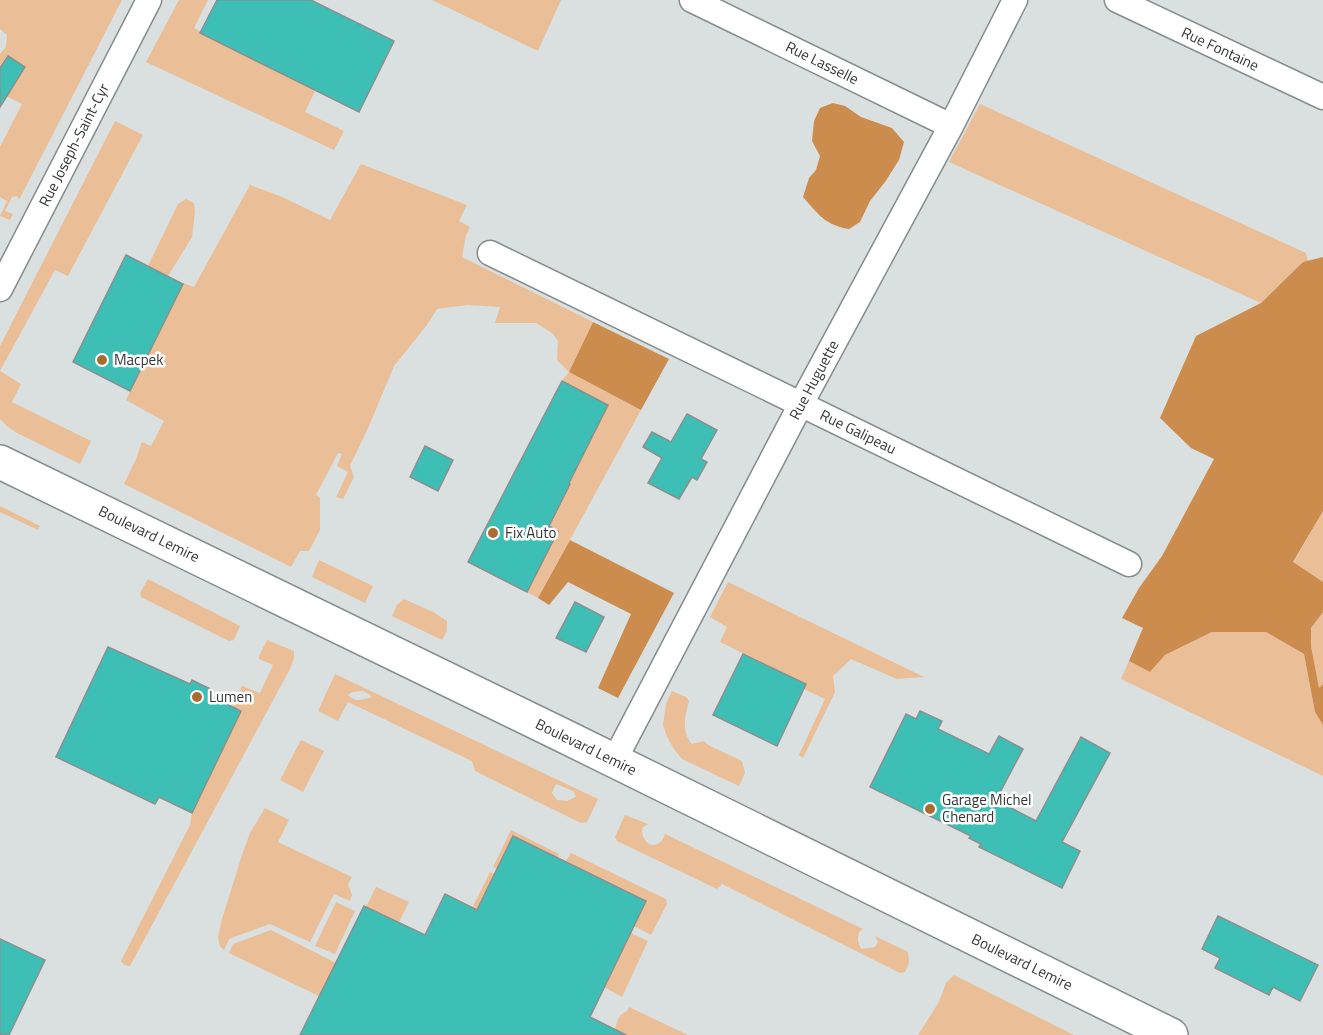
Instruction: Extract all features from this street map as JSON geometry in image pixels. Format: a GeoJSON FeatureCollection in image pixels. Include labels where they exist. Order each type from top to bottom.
{"type":"FeatureCollection","features":[{"type":"Feature","properties":{"kind":"main road","name":"Boulevard Lemire"},"geometry":{"type":"LineString","coordinates":[[0,462],[1171,1035]]}},
{"type":"Feature","properties":{"kind":"street","name":"Rue Joseph-Saint-Cyr"},"geometry":{"type":"LineString","coordinates":[[0,289],[149,0]]}},
{"type":"Feature","properties":{"kind":"street","name":"Rue Lasselle"},"geometry":{"type":"LineString","coordinates":[[693,0],[951,126]]}},
{"type":"Feature","properties":{"kind":"street","name":"Rue Huguette"},"geometry":{"type":"LineString","coordinates":[[614,761],[801,404],[951,126],[1015,0]]}},
{"type":"Feature","properties":{"kind":"street","name":"Rue Fontaine"},"geometry":{"type":"LineString","coordinates":[[1117,0],[1323,97]]}},
{"type":"Feature","properties":{"kind":"street","name":"Rue Galipeau"},"geometry":{"type":"LineString","coordinates":[[490,253],[1129,564]]}},
{"type":"Feature","properties":{"kind":"shaded area"},"geometry":{"type":"Polygon","coordinates":[[[0,0],[122,0],[19,200],[17,196],[12,197],[5,211],[13,214],[10,220],[0,216],[7,201],[0,197],[0,147],[22,104],[0,93],[15,84],[25,67],[8,56],[0,68],[0,54],[6,47],[7,35],[0,29],[0,0]]]}},
{"type":"Feature","properties":{"kind":"shaded area"},"geometry":{"type":"Polygon","coordinates":[[[179,0],[208,0],[194,28],[315,91],[305,112],[344,131],[334,150],[146,62],[179,0]]]}},
{"type":"Feature","properties":{"kind":"shaded area"},"geometry":{"type":"Polygon","coordinates":[[[432,0],[561,0],[538,51],[432,0]]]}},
{"type":"Feature","properties":{"kind":"shaded area"},"geometry":{"type":"Polygon","coordinates":[[[833,103],[845,106],[861,117],[892,128],[904,142],[899,160],[870,201],[860,222],[849,229],[828,222],[803,197],[820,156],[812,141],[814,121],[820,108],[833,103]]]}},
{"type":"Feature","properties":{"kind":"shaded area"},"geometry":{"type":"Polygon","coordinates":[[[980,104],[1306,253],[1308,261],[1303,262],[1261,303],[949,162],[980,104]]]}},
{"type":"Feature","properties":{"kind":"shaded area"},"geometry":{"type":"Polygon","coordinates":[[[115,121],[143,135],[68,276],[55,270],[0,371],[0,346],[115,121]]]}},
{"type":"Feature","properties":{"kind":"shaded area"},"geometry":{"type":"Polygon","coordinates":[[[361,164],[467,205],[459,221],[470,227],[466,235],[462,257],[593,322],[569,372],[557,360],[558,341],[552,333],[536,323],[495,323],[500,307],[467,305],[437,309],[394,366],[350,466],[354,477],[343,499],[336,497],[348,472],[337,466],[342,454],[338,453],[316,495],[320,498],[320,530],[309,551],[300,551],[291,567],[124,484],[142,442],[151,446],[164,421],[126,400],[183,283],[194,287],[250,185],[280,196],[330,220],[361,164]]]}},
{"type":"Feature","properties":{"kind":"shaded area"},"geometry":{"type":"Polygon","coordinates":[[[186,199],[194,203],[192,237],[168,276],[148,266],[178,204],[186,199]]]}},
{"type":"Feature","properties":{"kind":"shaded area"},"geometry":{"type":"Polygon","coordinates":[[[1323,257],[1323,511],[1293,562],[1323,582],[1323,612],[1311,628],[1311,646],[1319,688],[1323,684],[1323,725],[1315,712],[1304,654],[1266,632],[1212,632],[1165,655],[1150,672],[1129,661],[1143,628],[1122,618],[1139,588],[1162,556],[1214,459],[1191,448],[1160,418],[1196,336],[1261,303],[1303,262],[1323,257]]]}},
{"type":"Feature","properties":{"kind":"shaded area"},"geometry":{"type":"Polygon","coordinates":[[[593,322],[669,359],[641,410],[569,372],[593,322]]]}},
{"type":"Feature","properties":{"kind":"shaded area"},"geometry":{"type":"Polygon","coordinates":[[[0,371],[21,384],[12,402],[91,441],[80,464],[17,433],[0,419],[0,371]]]}},
{"type":"Feature","properties":{"kind":"shaded area"},"geometry":{"type":"Polygon","coordinates":[[[569,372],[641,410],[538,598],[527,592],[536,519],[554,515],[570,484],[559,478],[608,405],[562,381],[569,372]]]}},
{"type":"Feature","properties":{"kind":"shaded area"},"geometry":{"type":"Polygon","coordinates":[[[0,506],[40,526],[38,530],[0,512],[0,506]]]}},
{"type":"Feature","properties":{"kind":"shaded area"},"geometry":{"type":"Polygon","coordinates":[[[1323,511],[1323,582],[1293,563],[1323,511]]]}},
{"type":"Feature","properties":{"kind":"shaded area"},"geometry":{"type":"Polygon","coordinates":[[[570,540],[674,593],[618,698],[598,688],[631,614],[568,582],[549,605],[538,598],[570,540]]]}},
{"type":"Feature","properties":{"kind":"shaded area"},"geometry":{"type":"Polygon","coordinates":[[[319,560],[373,586],[365,603],[312,577],[319,560]]]}},
{"type":"Feature","properties":{"kind":"shaded area"},"geometry":{"type":"Polygon","coordinates":[[[148,579],[240,626],[234,640],[229,641],[141,597],[140,593],[148,579]]]}},
{"type":"Feature","properties":{"kind":"shaded area"},"geometry":{"type":"Polygon","coordinates":[[[728,582],[924,677],[897,679],[851,659],[833,676],[835,692],[803,758],[799,755],[825,699],[804,689],[806,684],[720,642],[727,627],[710,617],[728,582]]]}},
{"type":"Feature","properties":{"kind":"shaded area"},"geometry":{"type":"Polygon","coordinates":[[[404,599],[447,621],[447,631],[442,640],[392,616],[397,605],[404,599]]]}},
{"type":"Feature","properties":{"kind":"shaded area"},"geometry":{"type":"Polygon","coordinates":[[[1322,612],[1323,684],[1319,689],[1311,646],[1311,628],[1322,612]]]}},
{"type":"Feature","properties":{"kind":"shaded area"},"geometry":{"type":"Polygon","coordinates":[[[1212,632],[1266,632],[1304,654],[1315,712],[1323,725],[1323,776],[1121,679],[1129,661],[1150,672],[1165,655],[1212,632]]]}},
{"type":"Feature","properties":{"kind":"shaded area"},"geometry":{"type":"Polygon","coordinates":[[[267,640],[294,651],[290,669],[130,966],[124,965],[121,961],[190,825],[192,813],[241,711],[233,707],[242,686],[260,693],[273,665],[259,659],[267,640]]]}},
{"type":"Feature","properties":{"kind":"shaded area"},"geometry":{"type":"Polygon","coordinates":[[[335,674],[598,799],[587,822],[581,823],[475,771],[472,761],[348,702],[338,721],[318,711],[335,674]],[[363,691],[352,692],[348,695],[358,700],[371,697],[363,691]],[[556,784],[552,793],[557,800],[567,801],[576,797],[573,791],[556,784]]]}},
{"type":"Feature","properties":{"kind":"shaded area"},"geometry":{"type":"Polygon","coordinates":[[[672,691],[686,697],[689,701],[685,729],[692,744],[704,741],[742,761],[745,773],[739,786],[682,759],[674,749],[663,725],[666,704],[672,691]]]}},
{"type":"Feature","properties":{"kind":"shaded area"},"geometry":{"type":"Polygon","coordinates":[[[301,740],[324,751],[303,792],[280,780],[301,740]]]}},
{"type":"Feature","properties":{"kind":"shaded area"},"geometry":{"type":"Polygon","coordinates":[[[265,808],[289,820],[278,842],[352,877],[348,884],[352,895],[350,901],[334,894],[310,942],[270,924],[229,939],[224,950],[220,946],[218,937],[222,919],[250,833],[265,808]]]}},
{"type":"Feature","properties":{"kind":"shaded area"},"geometry":{"type":"Polygon","coordinates":[[[625,815],[648,824],[642,828],[642,834],[647,843],[655,845],[659,843],[665,834],[863,929],[859,932],[858,937],[861,949],[875,947],[878,942],[875,936],[908,952],[909,963],[905,972],[900,973],[722,884],[717,889],[617,841],[615,837],[625,815]]]}},
{"type":"Feature","properties":{"kind":"shaded area"},"geometry":{"type":"Polygon","coordinates":[[[511,830],[559,854],[557,858],[497,869],[493,867],[511,830]]]}},
{"type":"Feature","properties":{"kind":"shaded area"},"geometry":{"type":"Polygon","coordinates":[[[571,853],[666,899],[667,904],[651,935],[634,926],[646,901],[565,862],[571,853]]]}},
{"type":"Feature","properties":{"kind":"shaded area"},"geometry":{"type":"Polygon","coordinates":[[[490,872],[495,874],[477,910],[472,908],[490,872]]]}},
{"type":"Feature","properties":{"kind":"shaded area"},"geometry":{"type":"Polygon","coordinates":[[[376,887],[409,902],[399,922],[366,907],[376,887]]]}},
{"type":"Feature","properties":{"kind":"shaded area"},"geometry":{"type":"Polygon","coordinates":[[[336,902],[355,911],[335,954],[315,946],[336,902]]]}},
{"type":"Feature","properties":{"kind":"shaded area"},"geometry":{"type":"Polygon","coordinates":[[[271,930],[336,963],[319,996],[229,953],[233,944],[271,930]]]}},
{"type":"Feature","properties":{"kind":"shaded area"},"geometry":{"type":"Polygon","coordinates":[[[631,933],[648,941],[622,997],[604,987],[631,933]]]}},
{"type":"Feature","properties":{"kind":"shaded area"},"geometry":{"type":"Polygon","coordinates":[[[954,975],[1074,1035],[918,1035],[939,1002],[946,983],[954,975]]]}},
{"type":"Feature","properties":{"kind":"shaded area"},"geometry":{"type":"Polygon","coordinates":[[[629,1007],[688,1035],[626,1035],[615,1030],[618,1019],[629,1007]]]}},
{"type":"Feature","properties":{"kind":"building"},"geometry":{"type":"Polygon","coordinates":[[[217,0],[311,0],[394,41],[359,112],[200,33],[217,0]]]}},
{"type":"Feature","properties":{"kind":"building"},"geometry":{"type":"Polygon","coordinates":[[[8,56],[25,67],[0,107],[0,68],[8,56]]]}},
{"type":"Feature","properties":{"kind":"building"},"geometry":{"type":"Polygon","coordinates":[[[126,255],[183,284],[130,391],[73,362],[126,255]]]}},
{"type":"Feature","properties":{"kind":"building"},"geometry":{"type":"Polygon","coordinates":[[[562,381],[608,405],[549,526],[558,531],[527,592],[468,562],[562,381]]]}},
{"type":"Feature","properties":{"kind":"building"},"geometry":{"type":"Polygon","coordinates":[[[687,414],[717,430],[701,459],[707,462],[697,480],[692,477],[679,499],[648,483],[662,458],[643,447],[652,432],[671,442],[687,414]]]}},
{"type":"Feature","properties":{"kind":"building"},"geometry":{"type":"Polygon","coordinates":[[[425,446],[453,460],[438,491],[410,477],[425,446]]]}},
{"type":"Feature","properties":{"kind":"building"},"geometry":{"type":"Polygon","coordinates":[[[575,602],[604,617],[586,652],[556,638],[575,602]]]}},
{"type":"Feature","properties":{"kind":"building"},"geometry":{"type":"Polygon","coordinates":[[[108,647],[190,684],[192,680],[213,690],[210,696],[241,711],[192,813],[159,797],[155,804],[56,757],[108,647]]]}},
{"type":"Feature","properties":{"kind":"building"},"geometry":{"type":"Polygon","coordinates":[[[743,654],[806,684],[777,746],[713,715],[743,654]]]}},
{"type":"Feature","properties":{"kind":"building"},"geometry":{"type":"Polygon","coordinates":[[[920,711],[942,721],[938,729],[989,754],[999,736],[1023,749],[996,800],[1036,821],[1081,737],[1110,753],[1062,842],[1080,851],[1062,888],[979,847],[981,844],[969,838],[971,836],[870,787],[906,714],[916,719],[920,711]]]}},
{"type":"Feature","properties":{"kind":"building"},"geometry":{"type":"Polygon","coordinates":[[[513,836],[646,901],[590,1017],[626,1035],[300,1035],[364,906],[425,935],[445,894],[477,910],[513,836]]]}},
{"type":"Feature","properties":{"kind":"building"},"geometry":{"type":"Polygon","coordinates":[[[1218,916],[1318,965],[1300,1001],[1273,987],[1269,995],[1215,968],[1220,958],[1202,949],[1218,916]]]}},
{"type":"Feature","properties":{"kind":"building"},"geometry":{"type":"Polygon","coordinates":[[[0,939],[45,960],[9,1035],[0,1035],[0,939]]]}},
{"type":"Feature","properties":{"kind":"place","name":"Macpek"},"geometry":{"type":"Point","coordinates":[102,360]}},
{"type":"Feature","properties":{"kind":"place","name":"Fix Auto"},"geometry":{"type":"Point","coordinates":[493,533]}},
{"type":"Feature","properties":{"kind":"place","name":"Lumen"},"geometry":{"type":"Point","coordinates":[197,697]}},
{"type":"Feature","properties":{"kind":"place","name":"Garage Michel Chenard"},"geometry":{"type":"Point","coordinates":[930,809]}}]}
